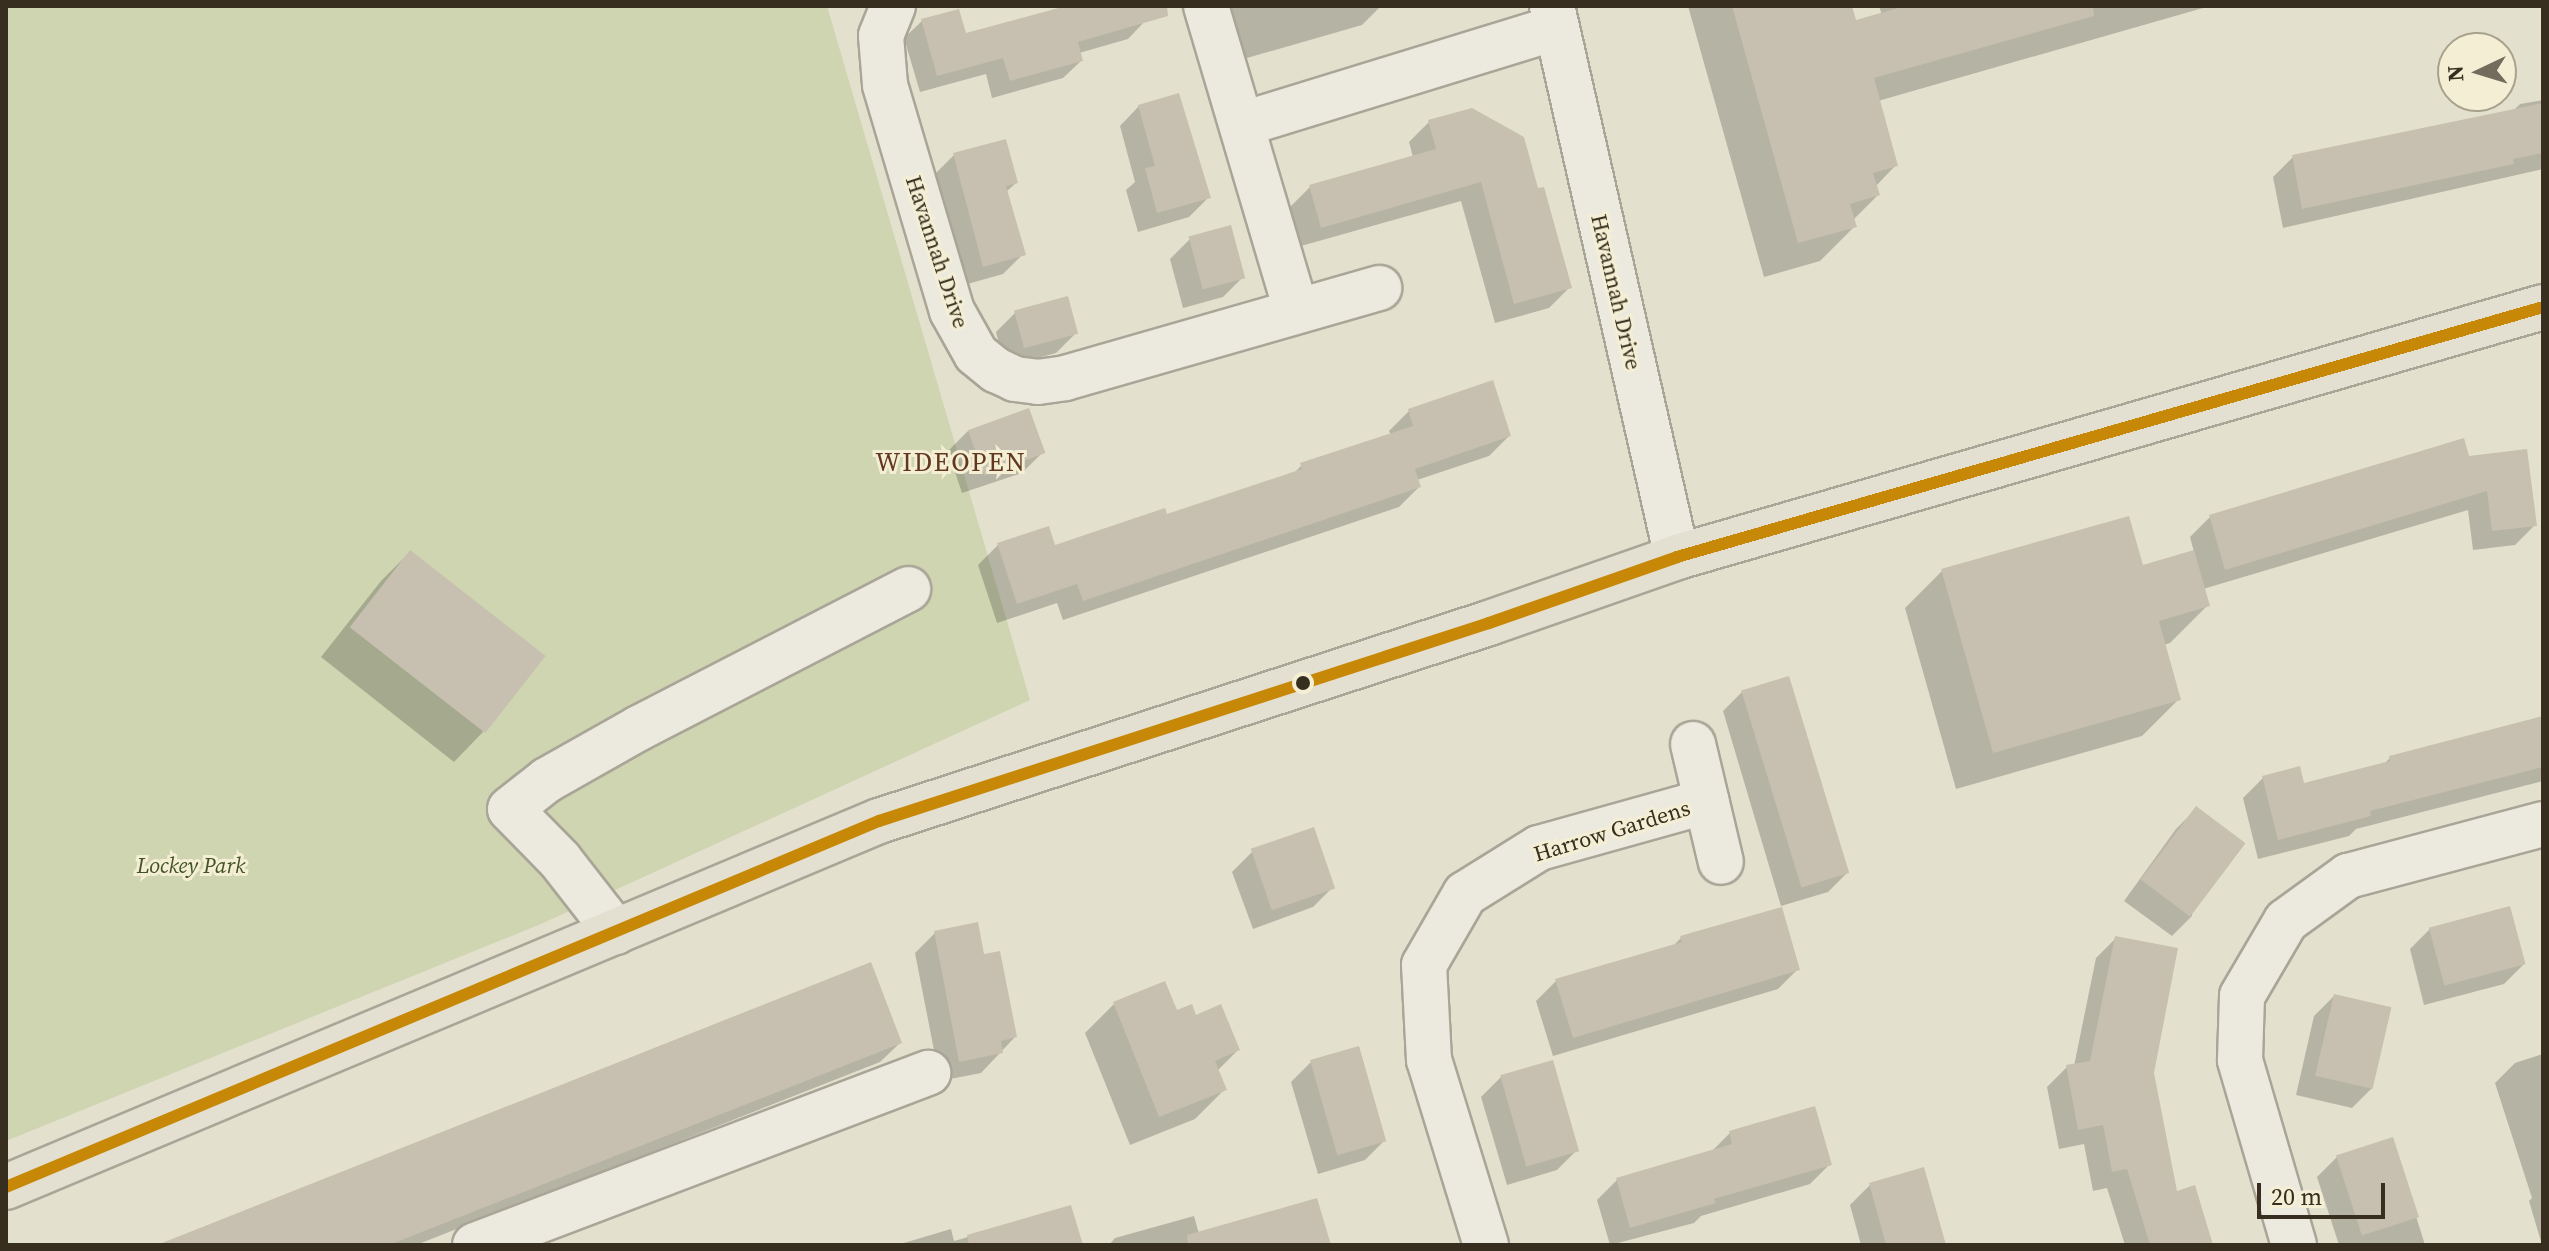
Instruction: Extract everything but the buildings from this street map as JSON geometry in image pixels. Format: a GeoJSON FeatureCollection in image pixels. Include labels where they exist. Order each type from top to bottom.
{"type":"FeatureCollection","features":[{"type":"Feature","properties":{"kind":"main road"},"geometry":{"type":"LineString","coordinates":[[6,1187],[879,821],[1489,623],[1677,557],[2543,307]]}},
{"type":"Feature","properties":{"kind":"street","name":"Havannah Drive"},"geometry":{"type":"LineString","coordinates":[[893,6],[881,36],[885,85],[952,311],[976,354],[996,370],[1027,381],[1065,378],[1296,309],[1379,288]]}},
{"type":"Feature","properties":{"kind":"street"},"geometry":{"type":"LineString","coordinates":[[1206,6],[1296,309]]}},
{"type":"Feature","properties":{"kind":"street","name":"Havannah Drive"},"geometry":{"type":"LineString","coordinates":[[1243,124],[1554,17],[1677,557]]}},
{"type":"Feature","properties":{"kind":"street"},"geometry":{"type":"LineString","coordinates":[[616,932],[560,860],[510,809],[547,780],[639,728],[908,589]]}},
{"type":"Feature","properties":{"kind":"street","name":"Harrow Gardens"},"geometry":{"type":"LineString","coordinates":[[1693,744],[1721,862]]}},
{"type":"Feature","properties":{"kind":"street","name":"Harrow Gardens"},"geometry":{"type":"LineString","coordinates":[[1486,1245],[1429,1060],[1424,965],[1465,894],[1539,848],[1707,801]]}},
{"type":"Feature","properties":{"kind":"street"},"geometry":{"type":"LineString","coordinates":[[2294,1245],[2240,1060],[2242,996],[2286,921],[2348,876],[2543,824]]}},
{"type":"Feature","properties":{"kind":"street"},"geometry":{"type":"LineString","coordinates":[[475,1245],[928,1073]]}},
{"type":"Feature","properties":{"kind":"green space","name":"Lockey Park"},"geometry":{"type":"Polygon","coordinates":[[[6,6],[827,6],[1030,700],[541,924],[6,1141],[6,6]]]}},
{"type":"Feature","properties":{"kind":"transit line"},"geometry":{"type":"LineString","coordinates":[[6,1187],[879,821],[1489,623],[1677,557],[2543,307]]}},
{"type":"Feature","properties":{"kind":"district","name":"WIDEOPEN"},"geometry":{"type":"Point","coordinates":[951,463]}}]}
